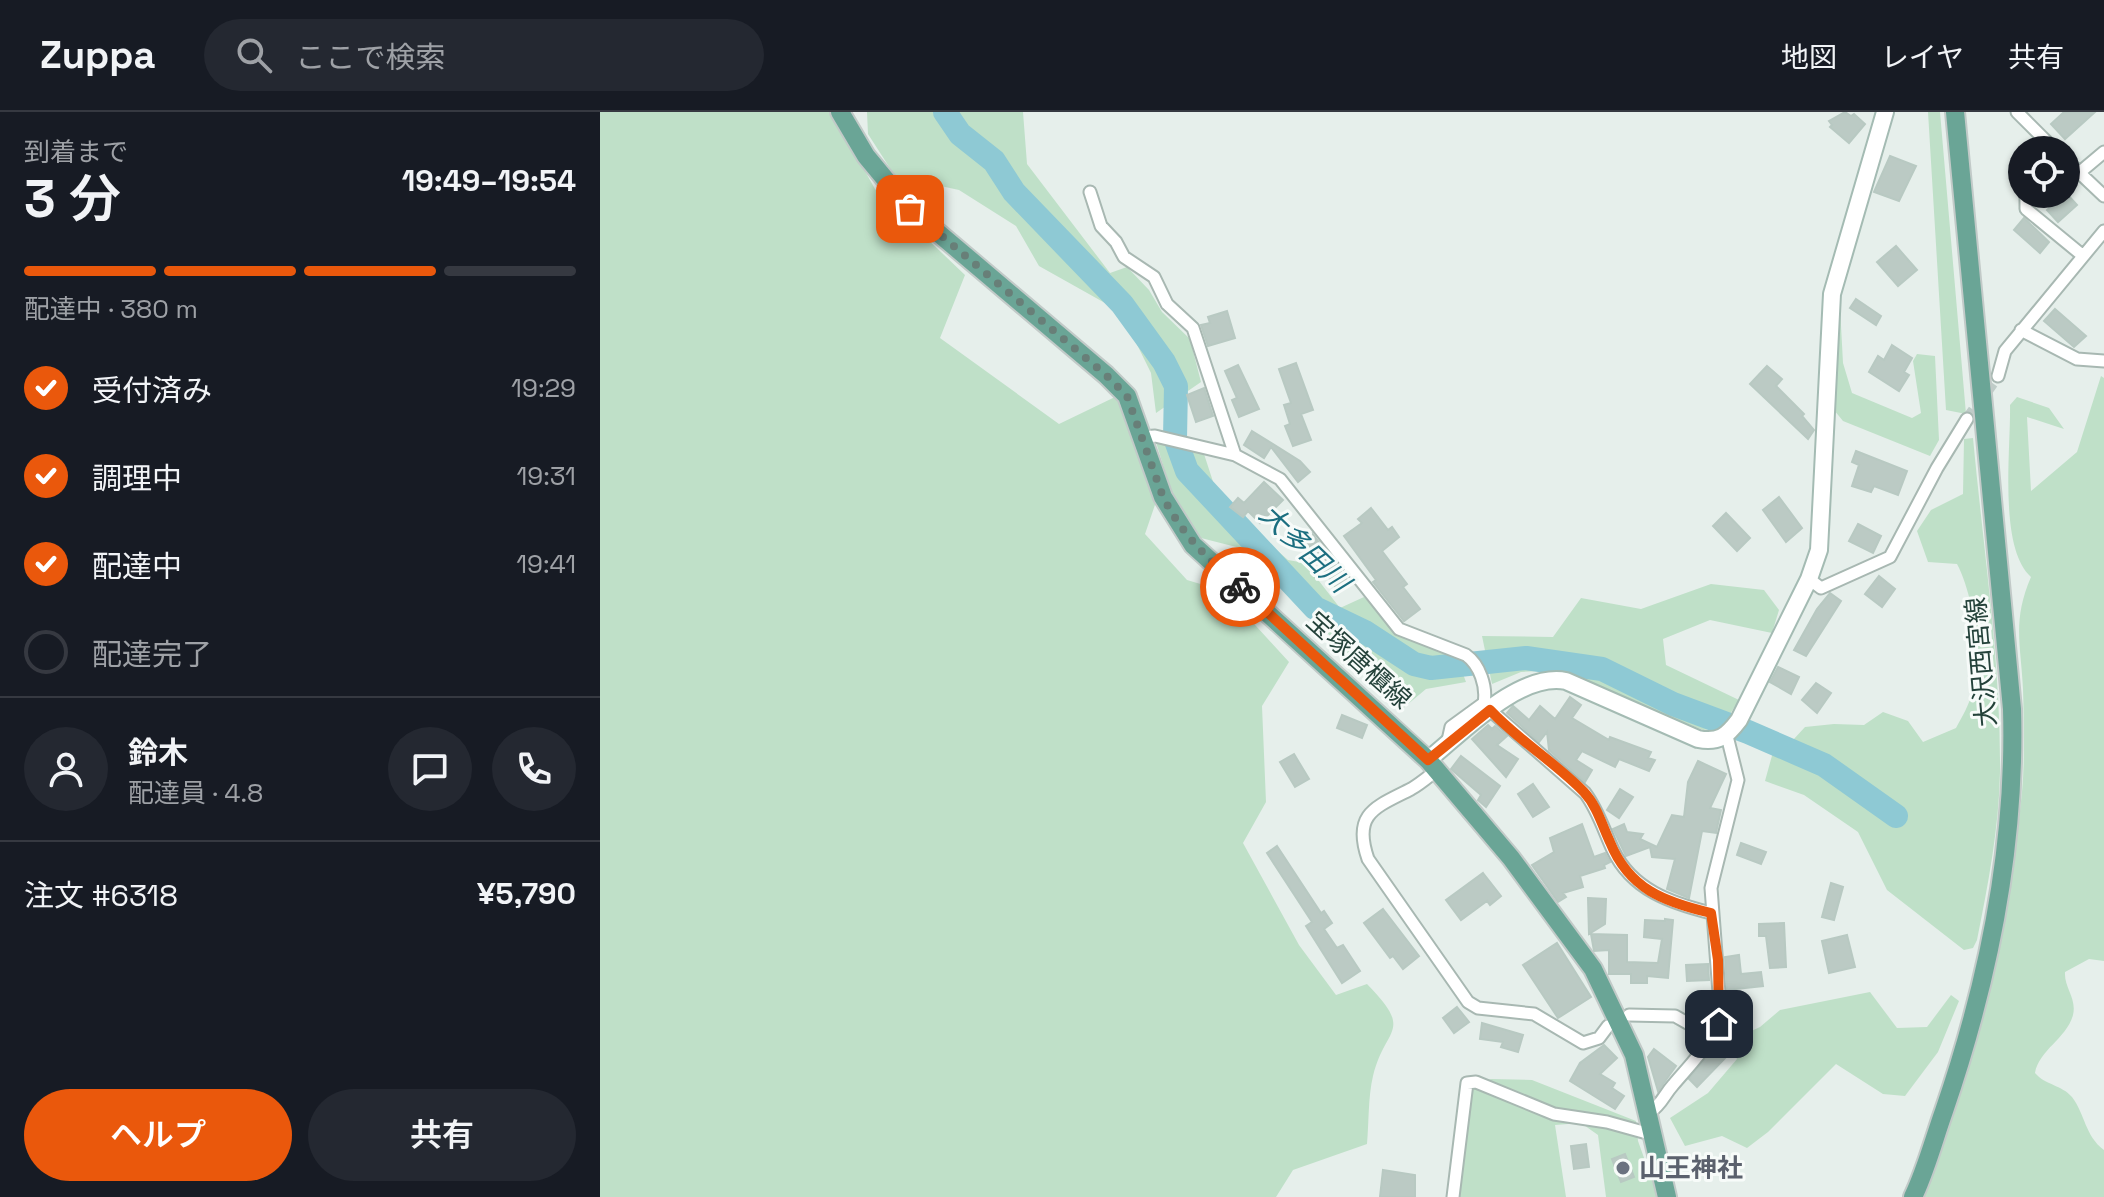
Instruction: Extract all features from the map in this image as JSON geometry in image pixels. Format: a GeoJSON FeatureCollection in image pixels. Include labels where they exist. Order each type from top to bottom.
{"type":"FeatureCollection","features":[{"type":"Feature","properties":{"kind":"main road","name":"宝塚唐櫃線"},"geometry":{"type":"LineString","coordinates":[[840,112],[866,156],[910,209],[1127,396],[1163,497],[1193,545],[1432,765],[1511,858],[1593,969],[1634,1055],[1667,1197]]}},
{"type":"Feature","properties":{"kind":"main road","name":"大沢西宮線"},"geometry":{"type":"LineString","coordinates":[[1913,1197],[1959,1068],[1981,990],[2004,879],[2014,775],[2012,709],[1955,112]]}},
{"type":"Feature","properties":{"kind":"street"},"geometry":{"type":"LineString","coordinates":[[1608,1026],[1599,1038],[1583,1043],[1534,1014],[1478,1008],[1468,1002],[1368,859],[1363,842],[1367,814],[1381,802],[1414,788],[1446,745],[1527,685],[1557,679],[1698,739],[1710,741],[1727,736],[1739,720],[1809,579],[1819,550],[1823,522],[1832,294],[1885,112]]}},
{"type":"Feature","properties":{"kind":"street"},"geometry":{"type":"LineString","coordinates":[[2024,114],[2043,136]]}},
{"type":"Feature","properties":{"kind":"street"},"geometry":{"type":"LineString","coordinates":[[2080,172],[2104,152]]}},
{"type":"Feature","properties":{"kind":"street"},"geometry":{"type":"LineString","coordinates":[[2080,174],[2104,196]]}},
{"type":"Feature","properties":{"kind":"street"},"geometry":{"type":"LineString","coordinates":[[1090,192],[1101,226],[1116,242],[1124,257],[1154,277],[1167,304],[1193,328],[1235,455]]}},
{"type":"Feature","properties":{"kind":"street"},"geometry":{"type":"LineString","coordinates":[[2026,208],[2082,255]]}},
{"type":"Feature","properties":{"kind":"street"},"geometry":{"type":"LineString","coordinates":[[1998,376],[2005,351],[2104,231]]}},
{"type":"Feature","properties":{"kind":"street"},"geometry":{"type":"LineString","coordinates":[[2021,330],[2077,359],[2104,361]]}},
{"type":"Feature","properties":{"kind":"street"},"geometry":{"type":"LineString","coordinates":[[1809,579],[1821,588],[1890,557],[1967,419]]}},
{"type":"Feature","properties":{"kind":"street"},"geometry":{"type":"LineString","coordinates":[[1141,437],[1155,436],[1235,455],[1280,479],[1399,629],[1474,661],[1486,692],[1484,703],[1451,727],[1446,745]]}},
{"type":"Feature","properties":{"kind":"street"},"geometry":{"type":"LineString","coordinates":[[1490,710],[1585,793],[1593,803],[1614,853],[1633,880],[1653,894],[1711,913]]}},
{"type":"Feature","properties":{"kind":"street"},"geometry":{"type":"LineString","coordinates":[[1649,1113],[1663,1102],[1670,1087],[1712,1037],[1719,1024],[1711,888],[1738,780],[1727,736]]}},
{"type":"Feature","properties":{"kind":"street"},"geometry":{"type":"LineString","coordinates":[[1629,1015],[1675,1016],[1712,1037]]}},
{"type":"Feature","properties":{"kind":"street"},"geometry":{"type":"LineString","coordinates":[[1453,1197],[1467,1083],[1476,1082],[1554,1114],[1607,1122],[1654,1135]]}},
{"type":"Feature","properties":{"kind":"green space"},"geometry":{"type":"Polygon","coordinates":[[[600,112],[832,112],[875,189],[965,275],[940,338],[1059,424],[1115,397],[1142,444],[1157,499],[1145,534],[1187,580],[1224,591],[1289,662],[1262,706],[1266,802],[1243,843],[1299,945],[1336,995],[1367,984],[1390,1012],[1392,1030],[1371,1084],[1367,1144],[1293,1170],[1276,1197],[600,1197],[600,112]]]}},
{"type":"Feature","properties":{"kind":"green space"},"geometry":{"type":"Polygon","coordinates":[[[867,112],[1023,112],[1027,164],[1110,273],[1127,267],[1149,290],[1162,312],[1190,339],[1201,382],[1156,413],[1151,373],[1121,312],[1039,266],[1016,226],[959,190],[895,176],[868,134],[867,112]]]}},
{"type":"Feature","properties":{"kind":"green space"},"geometry":{"type":"Polygon","coordinates":[[[1928,112],[1940,112],[1966,414],[1946,410],[1928,112]]]}},
{"type":"Feature","properties":{"kind":"green space"},"geometry":{"type":"Polygon","coordinates":[[[1840,307],[1843,363],[1852,393],[1912,418],[1921,413],[1913,361],[1917,354],[1935,356],[1939,440],[1930,456],[1843,421],[1834,410],[1835,313],[1840,307]]]}},
{"type":"Feature","properties":{"kind":"green space"},"geometry":{"type":"Polygon","coordinates":[[[2101,376],[2104,378],[2104,961],[2089,959],[2065,972],[2073,1015],[2065,1031],[2042,1057],[2035,1073],[2072,1097],[2089,1132],[2104,1150],[2104,1197],[1922,1197],[1957,1101],[1986,998],[2008,894],[2022,792],[2024,728],[2019,633],[2021,607],[2031,577],[2021,563],[2010,521],[2010,405],[2017,397],[2049,408],[2064,429],[2027,417],[2031,491],[2077,452],[2101,376]]]}},
{"type":"Feature","properties":{"kind":"green space"},"geometry":{"type":"Polygon","coordinates":[[[1154,436],[1204,454],[1219,500],[1288,560],[1305,563],[1340,608],[1364,597],[1402,637],[1457,658],[1466,682],[1426,689],[1401,710],[1248,550],[1201,538],[1175,503],[1154,436]]]}},
{"type":"Feature","properties":{"kind":"green space"},"geometry":{"type":"Polygon","coordinates":[[[1973,438],[1995,647],[2000,772],[1995,835],[1977,940],[1973,948],[1964,950],[1887,890],[1858,832],[1804,795],[1765,781],[1773,752],[1793,740],[1805,727],[1864,725],[1883,712],[1908,721],[1923,742],[1956,728],[1969,702],[1975,679],[1976,645],[1972,610],[1957,564],[1928,562],[1917,531],[1931,510],[1963,494],[1964,439],[1973,438]]]}},
{"type":"Feature","properties":{"kind":"green space"},"geometry":{"type":"Polygon","coordinates":[[[1711,584],[1764,590],[1779,610],[1772,633],[1710,620],[1663,639],[1666,665],[1739,700],[1721,728],[1703,730],[1556,670],[1521,672],[1492,684],[1482,636],[1553,637],[1581,598],[1641,609],[1711,584]]]}},
{"type":"Feature","properties":{"kind":"green space"},"geometry":{"type":"Polygon","coordinates":[[[1870,992],[1897,1028],[1927,1027],[1951,995],[1959,1001],[1938,1052],[1905,1096],[1883,1094],[1836,1064],[1768,1132],[1747,1148],[1722,1136],[1685,1146],[1670,1118],[1708,1093],[1737,1059],[1728,1042],[1760,1027],[1780,1010],[1870,992]]]}},
{"type":"Feature","properties":{"kind":"green space"},"geometry":{"type":"Polygon","coordinates":[[[1491,1079],[1532,1080],[1636,1121],[1638,1141],[1658,1197],[1606,1197],[1598,1135],[1581,1123],[1555,1125],[1566,1197],[1452,1197],[1464,1089],[1491,1079]]]}},
{"type":"Feature","properties":{"kind":"building"},"geometry":{"type":"Polygon","coordinates":[[[1845,112],[1851,116],[1854,114],[1865,124],[1849,143],[1830,127],[1829,121],[1845,112]]]}},
{"type":"Feature","properties":{"kind":"building"},"geometry":{"type":"Polygon","coordinates":[[[2064,112],[2095,112],[2068,136],[2062,136],[2051,124],[2064,112]]]}},
{"type":"Feature","properties":{"kind":"building"},"geometry":{"type":"Polygon","coordinates":[[[1890,156],[1916,166],[1899,201],[1874,192],[1890,156]]]}},
{"type":"Feature","properties":{"kind":"building"},"geometry":{"type":"Polygon","coordinates":[[[2049,208],[2074,208],[2058,222],[2047,210],[2049,208]]]}},
{"type":"Feature","properties":{"kind":"building"},"geometry":{"type":"Polygon","coordinates":[[[2024,218],[2049,242],[2040,253],[2014,230],[2024,218]]]}},
{"type":"Feature","properties":{"kind":"building"},"geometry":{"type":"Polygon","coordinates":[[[1896,246],[1917,270],[1898,286],[1877,262],[1896,246]]]}},
{"type":"Feature","properties":{"kind":"building"},"geometry":{"type":"Polygon","coordinates":[[[1856,299],[1881,316],[1876,325],[1850,308],[1856,299]]]}},
{"type":"Feature","properties":{"kind":"building"},"geometry":{"type":"Polygon","coordinates":[[[2055,309],[2086,336],[2074,347],[2044,321],[2055,309]]]}},
{"type":"Feature","properties":{"kind":"building"},"geometry":{"type":"Polygon","coordinates":[[[1227,311],[1235,338],[1208,346],[1201,325],[1210,323],[1208,317],[1227,311]]]}},
{"type":"Feature","properties":{"kind":"building"},"geometry":{"type":"Polygon","coordinates":[[[1892,345],[1912,358],[1904,372],[1909,375],[1899,391],[1869,372],[1878,356],[1884,360],[1892,345]]]}},
{"type":"Feature","properties":{"kind":"building"},"geometry":{"type":"Polygon","coordinates":[[[1296,363],[1313,410],[1301,414],[1311,440],[1293,446],[1285,426],[1290,424],[1284,405],[1291,403],[1279,369],[1296,363]]]}},
{"type":"Feature","properties":{"kind":"building"},"geometry":{"type":"Polygon","coordinates":[[[1238,365],[1259,409],[1239,417],[1232,400],[1237,398],[1225,371],[1238,365]]]}},
{"type":"Feature","properties":{"kind":"building"},"geometry":{"type":"Polygon","coordinates":[[[1767,366],[1782,379],[1776,386],[1804,414],[1802,416],[1814,430],[1808,439],[1750,384],[1767,366]]]}},
{"type":"Feature","properties":{"kind":"building"},"geometry":{"type":"Polygon","coordinates":[[[1204,388],[1213,416],[1196,422],[1187,395],[1204,388]]]}},
{"type":"Feature","properties":{"kind":"building"},"geometry":{"type":"Polygon","coordinates":[[[1252,431],[1300,461],[1310,472],[1298,482],[1271,447],[1264,458],[1244,445],[1252,431]]]}},
{"type":"Feature","properties":{"kind":"building"},"geometry":{"type":"Polygon","coordinates":[[[1856,451],[1907,471],[1898,495],[1874,486],[1871,492],[1852,486],[1859,465],[1852,462],[1856,451]]]}},
{"type":"Feature","properties":{"kind":"building"},"geometry":{"type":"Polygon","coordinates":[[[1264,482],[1283,500],[1260,523],[1248,511],[1243,517],[1230,507],[1238,498],[1244,503],[1264,482]]]}},
{"type":"Feature","properties":{"kind":"building"},"geometry":{"type":"Polygon","coordinates":[[[1779,497],[1802,528],[1786,542],[1763,510],[1779,497]]]}},
{"type":"Feature","properties":{"kind":"building"},"geometry":{"type":"Polygon","coordinates":[[[1371,508],[1388,530],[1392,527],[1399,537],[1382,551],[1407,584],[1403,587],[1420,609],[1404,621],[1373,582],[1376,580],[1344,536],[1362,523],[1358,519],[1371,508]]]}},
{"type":"Feature","properties":{"kind":"building"},"geometry":{"type":"Polygon","coordinates":[[[1726,513],[1750,538],[1737,551],[1713,526],[1726,513]]]}},
{"type":"Feature","properties":{"kind":"building"},"geometry":{"type":"Polygon","coordinates":[[[1858,524],[1881,536],[1873,553],[1849,541],[1858,524]]]}},
{"type":"Feature","properties":{"kind":"building"},"geometry":{"type":"Polygon","coordinates":[[[1312,533],[1348,581],[1337,589],[1302,540],[1312,533]]]}},
{"type":"Feature","properties":{"kind":"building"},"geometry":{"type":"Polygon","coordinates":[[[1879,576],[1895,589],[1882,607],[1865,594],[1879,576]]]}},
{"type":"Feature","properties":{"kind":"building"},"geometry":{"type":"Polygon","coordinates":[[[1830,593],[1841,601],[1806,656],[1794,650],[1817,609],[1830,593]]]}},
{"type":"Feature","properties":{"kind":"building"},"geometry":{"type":"Polygon","coordinates":[[[1778,667],[1799,677],[1791,694],[1770,682],[1778,667]]]}},
{"type":"Feature","properties":{"kind":"building"},"geometry":{"type":"Polygon","coordinates":[[[1816,683],[1831,693],[1817,713],[1802,700],[1816,683]]]}},
{"type":"Feature","properties":{"kind":"building"},"geometry":{"type":"Polygon","coordinates":[[[1570,697],[1581,705],[1572,718],[1609,740],[1610,737],[1651,752],[1648,758],[1655,760],[1649,771],[1619,759],[1615,767],[1582,751],[1576,760],[1592,770],[1585,782],[1549,750],[1547,732],[1539,742],[1507,713],[1513,706],[1529,720],[1540,706],[1555,719],[1570,697]]]}},
{"type":"Feature","properties":{"kind":"building"},"geometry":{"type":"Polygon","coordinates":[[[1342,715],[1367,725],[1362,738],[1337,728],[1342,715]]]}},
{"type":"Feature","properties":{"kind":"building"},"geometry":{"type":"Polygon","coordinates":[[[1488,725],[1492,729],[1495,726],[1507,736],[1497,745],[1518,759],[1506,777],[1472,739],[1488,725]]]}},
{"type":"Feature","properties":{"kind":"building"},"geometry":{"type":"Polygon","coordinates":[[[1294,754],[1309,779],[1295,787],[1280,762],[1294,754]]]}},
{"type":"Feature","properties":{"kind":"building"},"geometry":{"type":"Polygon","coordinates":[[[1461,756],[1500,786],[1486,807],[1478,800],[1481,795],[1451,769],[1461,756]]]}},
{"type":"Feature","properties":{"kind":"building"},"geometry":{"type":"Polygon","coordinates":[[[1698,761],[1726,774],[1710,808],[1721,810],[1716,833],[1702,831],[1689,898],[1667,889],[1675,859],[1652,857],[1650,847],[1626,856],[1613,829],[1624,824],[1627,832],[1643,834],[1640,839],[1657,847],[1672,815],[1684,817],[1688,782],[1698,761]]]}},
{"type":"Feature","properties":{"kind":"building"},"geometry":{"type":"Polygon","coordinates":[[[1533,784],[1549,807],[1533,817],[1518,794],[1533,784]]]}},
{"type":"Feature","properties":{"kind":"building"},"geometry":{"type":"Polygon","coordinates":[[[1620,789],[1633,797],[1619,818],[1607,810],[1620,789]]]}},
{"type":"Feature","properties":{"kind":"building"},"geometry":{"type":"Polygon","coordinates":[[[1582,824],[1594,857],[1605,853],[1610,862],[1604,865],[1605,868],[1580,876],[1583,887],[1563,893],[1566,897],[1558,902],[1532,865],[1554,852],[1550,838],[1582,824]]]}},
{"type":"Feature","properties":{"kind":"building"},"geometry":{"type":"Polygon","coordinates":[[[1741,843],[1766,852],[1761,864],[1737,855],[1741,843]]]}},
{"type":"Feature","properties":{"kind":"building"},"geometry":{"type":"Polygon","coordinates":[[[1277,846],[1321,913],[1324,911],[1332,923],[1324,929],[1337,948],[1343,945],[1360,971],[1342,983],[1306,926],[1312,922],[1267,853],[1277,846]]]}},
{"type":"Feature","properties":{"kind":"building"},"geometry":{"type":"Polygon","coordinates":[[[1483,873],[1501,896],[1490,905],[1487,901],[1461,920],[1446,900],[1483,873]]]}},
{"type":"Feature","properties":{"kind":"building"},"geometry":{"type":"Polygon","coordinates":[[[1831,883],[1843,887],[1834,920],[1822,917],[1831,883]]]}},
{"type":"Feature","properties":{"kind":"building"},"geometry":{"type":"Polygon","coordinates":[[[1588,898],[1606,899],[1605,924],[1589,934],[1588,898]]]}},
{"type":"Feature","properties":{"kind":"building"},"geometry":{"type":"Polygon","coordinates":[[[1383,909],[1419,956],[1403,969],[1393,956],[1390,958],[1364,923],[1383,909]]]}},
{"type":"Feature","properties":{"kind":"building"},"geometry":{"type":"Polygon","coordinates":[[[1645,920],[1673,920],[1668,978],[1647,976],[1647,983],[1631,983],[1631,974],[1609,974],[1609,950],[1594,951],[1591,934],[1627,935],[1627,962],[1658,963],[1662,939],[1644,937],[1645,920]]]}},
{"type":"Feature","properties":{"kind":"building"},"geometry":{"type":"Polygon","coordinates":[[[1784,923],[1786,967],[1770,968],[1766,936],[1759,936],[1759,924],[1784,923]]]}},
{"type":"Feature","properties":{"kind":"building"},"geometry":{"type":"Polygon","coordinates":[[[1847,935],[1855,967],[1829,973],[1822,941],[1847,935]]]}},
{"type":"Feature","properties":{"kind":"building"},"geometry":{"type":"Polygon","coordinates":[[[1557,943],[1591,997],[1558,1018],[1523,965],[1557,943]]]}},
{"type":"Feature","properties":{"kind":"building"},"geometry":{"type":"Polygon","coordinates":[[[1739,955],[1741,974],[1761,972],[1763,986],[1727,990],[1725,957],[1739,955]]]}},
{"type":"Feature","properties":{"kind":"building"},"geometry":{"type":"Polygon","coordinates":[[[1708,964],[1709,980],[1687,981],[1686,965],[1708,964]]]}},
{"type":"Feature","properties":{"kind":"building"},"geometry":{"type":"Polygon","coordinates":[[[1694,999],[1711,1000],[1709,1020],[1694,1017],[1694,999]]]}},
{"type":"Feature","properties":{"kind":"building"},"geometry":{"type":"Polygon","coordinates":[[[1457,1007],[1469,1022],[1454,1033],[1443,1018],[1457,1007]]]}},
{"type":"Feature","properties":{"kind":"building"},"geometry":{"type":"Polygon","coordinates":[[[1482,1023],[1523,1035],[1518,1052],[1501,1047],[1503,1042],[1480,1039],[1482,1023]]]}},
{"type":"Feature","properties":{"kind":"building"},"geometry":{"type":"Polygon","coordinates":[[[1604,1045],[1617,1058],[1600,1074],[1615,1083],[1612,1088],[1624,1096],[1615,1109],[1570,1081],[1580,1063],[1604,1045]]]}},
{"type":"Feature","properties":{"kind":"building"},"geometry":{"type":"Polygon","coordinates":[[[1715,1046],[1727,1056],[1697,1087],[1689,1079],[1715,1046]]]}},
{"type":"Feature","properties":{"kind":"building"},"geometry":{"type":"Polygon","coordinates":[[[1654,1049],[1676,1066],[1658,1091],[1648,1057],[1654,1049]]]}},
{"type":"Feature","properties":{"kind":"building"},"geometry":{"type":"Polygon","coordinates":[[[1586,1144],[1589,1167],[1574,1169],[1571,1146],[1586,1144]]]}},
{"type":"Feature","properties":{"kind":"building","name":"山王神社"},"geometry":{"type":"Polygon","coordinates":[[[1625,1154],[1634,1177],[1621,1182],[1612,1159],[1625,1154]]]}},
{"type":"Feature","properties":{"kind":"building"},"geometry":{"type":"Polygon","coordinates":[[[1383,1170],[1415,1175],[1415,1197],[1380,1197],[1383,1170]]]}},
{"type":"Feature","properties":{"kind":"waterway","name":"大多田川"},"geometry":{"type":"LineString","coordinates":[[945,112],[960,134],[994,161],[1014,192],[1122,304],[1164,362],[1176,386],[1175,438],[1187,471],[1315,608],[1365,632],[1414,664],[1431,668],[1526,658],[1602,669],[1673,704],[1824,765],[1896,816]]}},
{"type":"Feature","properties":{"kind":"tunnel"},"geometry":{"type":"LineString","coordinates":[[1967,419],[1998,376]]}},
{"type":"Feature","properties":{"kind":"way so far"},"geometry":{"type":"LineString","coordinates":[[910,209],[1127,396],[1171,513],[1193,545],[1240,587]]}},
{"type":"Feature","properties":{"kind":"place","name":"山王神社"},"geometry":{"type":"Point","coordinates":[1623,1168]}},
{"type":"Feature","properties":{"kind":"route"},"geometry":{"type":"LineString","coordinates":[[1240,587],[1428,760],[1490,710],[1529,746],[1559,768],[1593,803],[1614,853],[1633,880],[1653,894],[1711,913],[1718,960],[1719,1024]]}}]}
